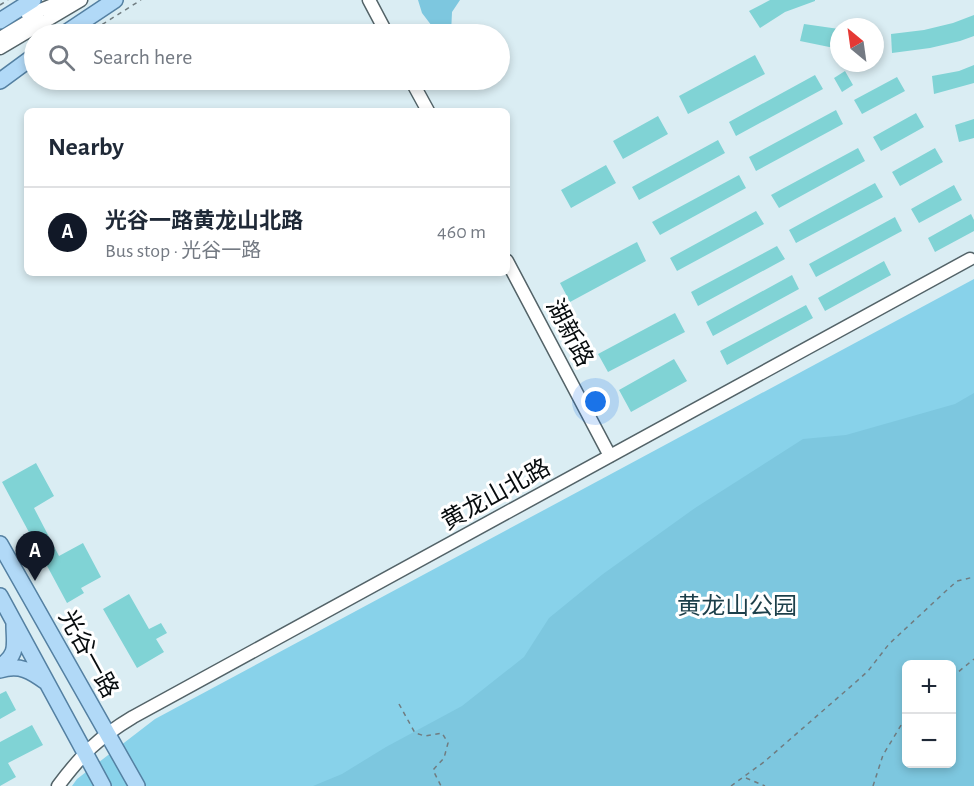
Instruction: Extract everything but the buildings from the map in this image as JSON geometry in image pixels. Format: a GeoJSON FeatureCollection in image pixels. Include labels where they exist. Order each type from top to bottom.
{"type":"FeatureCollection","features":[{"type":"Feature","properties":{"kind":"main road"},"geometry":{"type":"LineString","coordinates":[[0,21],[33,0]]}},
{"type":"Feature","properties":{"kind":"main road"},"geometry":{"type":"LineString","coordinates":[[79,24],[115,0]]}},
{"type":"Feature","properties":{"kind":"main road"},"geometry":{"type":"LineString","coordinates":[[0,81],[24,63]]}},
{"type":"Feature","properties":{"kind":"main road","name":"光谷一路"},"geometry":{"type":"LineString","coordinates":[[0,544],[137,786]]}},
{"type":"Feature","properties":{"kind":"main road","name":"光谷一路"},"geometry":{"type":"LineString","coordinates":[[0,596],[103,786]]}},
{"type":"Feature","properties":{"kind":"main road"},"geometry":{"type":"LineString","coordinates":[[0,668],[10,660],[15,652],[14,621]]}},
{"type":"Feature","properties":{"kind":"main road"},"geometry":{"type":"LineString","coordinates":[[0,668],[19,667],[33,673],[48,684]]}},
{"type":"Feature","properties":{"kind":"street"},"geometry":{"type":"LineString","coordinates":[[0,29],[66,0]]}},
{"type":"Feature","properties":{"kind":"street"},"geometry":{"type":"LineString","coordinates":[[24,24],[66,0]]}},
{"type":"Feature","properties":{"kind":"street"},"geometry":{"type":"LineString","coordinates":[[40,24],[81,0]]}},
{"type":"Feature","properties":{"kind":"street"},"geometry":{"type":"LineString","coordinates":[[369,0],[382,24]]}},
{"type":"Feature","properties":{"kind":"street"},"geometry":{"type":"LineString","coordinates":[[0,38],[24,24]]}},
{"type":"Feature","properties":{"kind":"street"},"geometry":{"type":"LineString","coordinates":[[0,48],[24,34]]}},
{"type":"Feature","properties":{"kind":"street"},"geometry":{"type":"LineString","coordinates":[[416,90],[426,108]]}},
{"type":"Feature","properties":{"kind":"street","name":"黄龙山北路"},"geometry":{"type":"LineString","coordinates":[[58,786],[85,752],[106,733],[970,259]]}},
{"type":"Feature","properties":{"kind":"street","name":"湖新路"},"geometry":{"type":"LineString","coordinates":[[510,267],[610,456]]}},
{"type":"Feature","properties":{"kind":"path"},"geometry":{"type":"LineString","coordinates":[[0,5],[8,0]]}},
{"type":"Feature","properties":{"kind":"path"},"geometry":{"type":"LineString","coordinates":[[103,24],[141,0]]}},
{"type":"Feature","properties":{"kind":"path"},"geometry":{"type":"LineString","coordinates":[[731,786],[745,777],[868,671],[889,644],[957,581],[974,577]]}},
{"type":"Feature","properties":{"kind":"path"},"geometry":{"type":"LineString","coordinates":[[956,673],[974,659]]}},
{"type":"Feature","properties":{"kind":"path"},"geometry":{"type":"LineString","coordinates":[[399,704],[415,733],[425,736],[442,733],[448,743],[444,758],[433,770],[441,786]]}},
{"type":"Feature","properties":{"kind":"path"},"geometry":{"type":"LineString","coordinates":[[873,786],[883,755],[902,724]]}},
{"type":"Feature","properties":{"kind":"path"},"geometry":{"type":"LineString","coordinates":[[745,777],[765,786]]}},
{"type":"Feature","properties":{"kind":"green space"},"geometry":{"type":"Polygon","coordinates":[[[418,0],[460,0],[452,12],[451,24],[430,24],[422,13],[418,0]]]}},
{"type":"Feature","properties":{"kind":"green space","name":"黄龙山公园"},"geometry":{"type":"Polygon","coordinates":[[[974,279],[974,786],[72,786],[77,779],[155,719],[974,279]]]}},
{"type":"Feature","properties":{"kind":"green space"},"geometry":{"type":"Polygon","coordinates":[[[974,393],[974,786],[313,786],[342,774],[462,706],[524,657],[549,618],[603,574],[695,508],[803,439],[846,435],[955,404],[974,393]]]}},
{"type":"Feature","properties":{"kind":"place","name":"光谷一路黄龙山北路"},"geometry":{"type":"Point","coordinates":[35,581]}}]}
